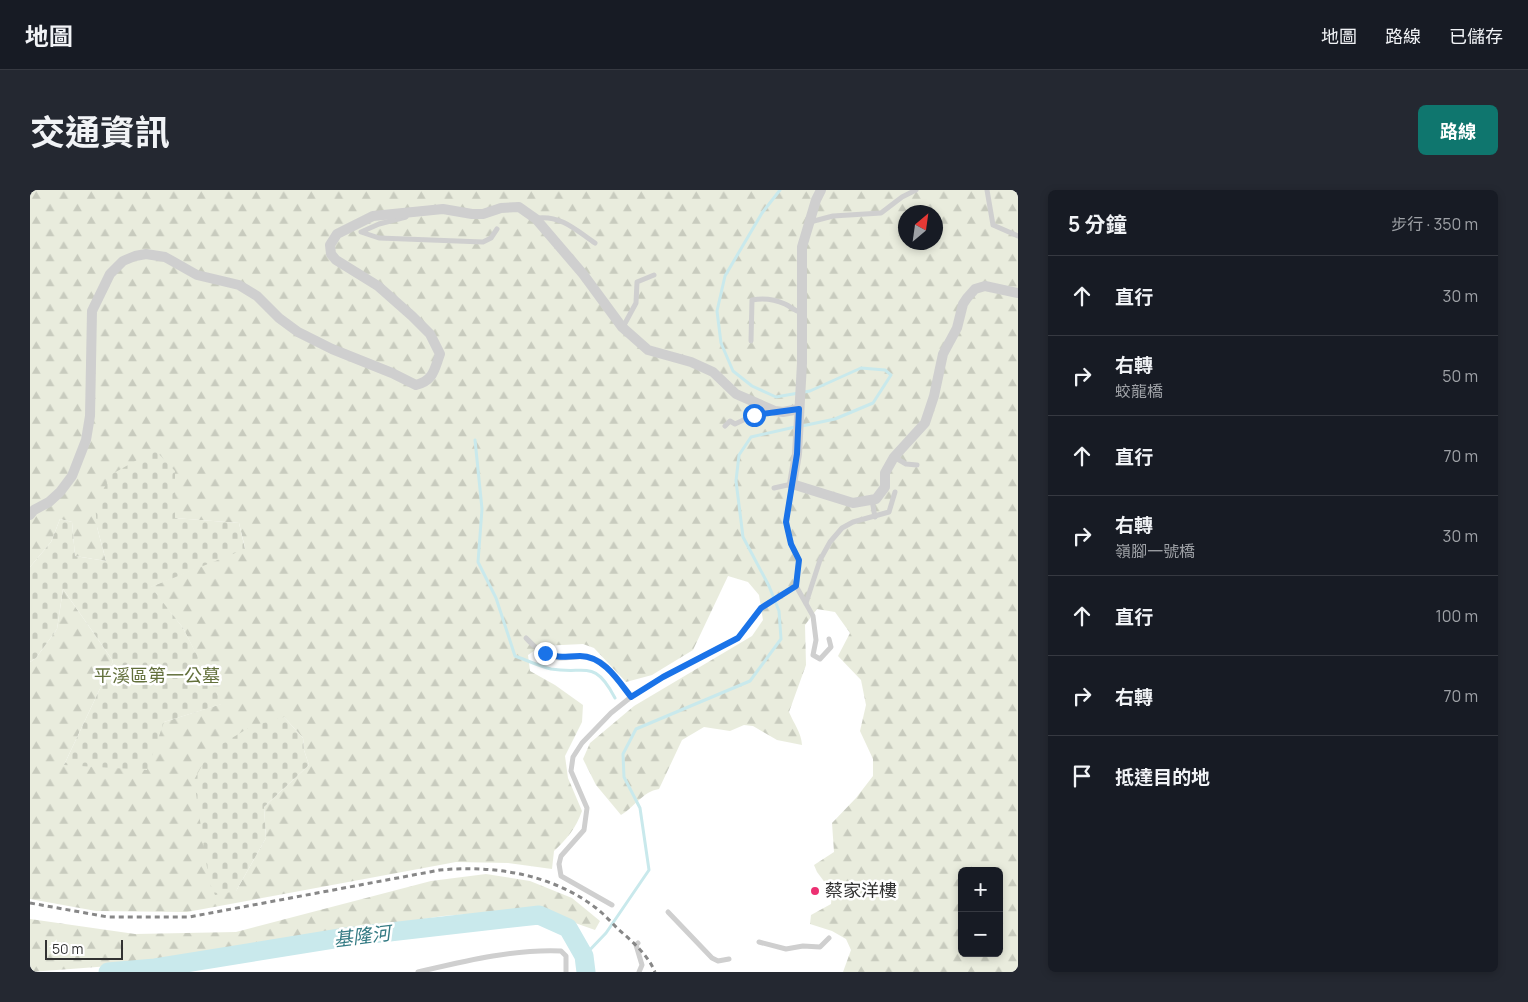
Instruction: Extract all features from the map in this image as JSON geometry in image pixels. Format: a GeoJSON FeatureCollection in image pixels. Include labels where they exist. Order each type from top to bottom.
{"type":"FeatureCollection","features":[{"type":"Feature","properties":{"kind":"street"},"geometry":{"type":"LineString","coordinates":[[821,190],[816,200],[802,247],[801,385],[797,454],[792,484],[853,503],[876,499],[885,487],[886,474],[894,457],[925,423],[934,396],[943,354],[957,328],[967,298],[975,290],[985,286],[1018,293]]}},
{"type":"Feature","properties":{"kind":"street"},"geometry":{"type":"LineString","coordinates":[[30,515],[34,510],[49,502],[60,492],[72,476],[86,440],[90,416],[92,311],[110,274],[123,261],[134,256],[146,254],[165,258],[197,275],[239,285],[257,296],[279,318],[298,332],[332,349],[392,373],[416,385],[426,382],[433,374],[440,354],[430,334],[378,286],[336,260],[331,254],[330,245],[337,234],[373,216],[443,209],[477,214],[500,208],[519,207],[536,218],[583,274],[622,327],[648,350],[692,362],[713,372],[736,394],[775,412],[799,409]]}},
{"type":"Feature","properties":{"kind":"lane"},"geometry":{"type":"LineString","coordinates":[[809,222],[833,216],[881,213],[902,197],[916,190]]}},
{"type":"Feature","properties":{"kind":"lane"},"geometry":{"type":"LineString","coordinates":[[987,190],[993,225],[1018,236]]}},
{"type":"Feature","properties":{"kind":"lane"},"geometry":{"type":"LineString","coordinates":[[424,210],[420,214],[379,224],[361,232],[379,238],[483,242],[491,238],[497,229]]}},
{"type":"Feature","properties":{"kind":"lane"},"geometry":{"type":"LineString","coordinates":[[536,218],[548,217],[565,223],[595,243]]}},
{"type":"Feature","properties":{"kind":"lane"},"geometry":{"type":"LineString","coordinates":[[622,327],[636,303],[637,282],[654,276]]}},
{"type":"Feature","properties":{"kind":"lane"},"geometry":{"type":"LineString","coordinates":[[751,341],[752,300],[765,298],[786,304],[793,310],[803,313]]}},
{"type":"Feature","properties":{"kind":"lane"},"geometry":{"type":"LineString","coordinates":[[724,426],[730,421],[736,424],[754,415],[775,412]]}},
{"type":"Feature","properties":{"kind":"lane"},"geometry":{"type":"LineString","coordinates":[[894,457],[906,464],[916,464]]}},
{"type":"Feature","properties":{"kind":"lane"},"geometry":{"type":"LineString","coordinates":[[774,488],[792,484],[786,522],[791,544],[799,560],[796,586],[813,616],[816,640],[813,655],[820,659],[831,647],[829,639]]}},
{"type":"Feature","properties":{"kind":"lane"},"geometry":{"type":"LineString","coordinates":[[806,603],[820,560],[830,542],[842,528],[853,522],[889,512],[895,492]]}},
{"type":"Feature","properties":{"kind":"lane"},"geometry":{"type":"LineString","coordinates":[[872,500],[875,517]]}},
{"type":"Feature","properties":{"kind":"lane"},"geometry":{"type":"LineString","coordinates":[[612,905],[561,876],[559,864],[561,856],[584,830],[587,808],[570,771],[573,758],[582,743],[611,713],[631,697],[663,677],[738,638],[761,608],[796,586]]}},
{"type":"Feature","properties":{"kind":"lane"},"geometry":{"type":"LineString","coordinates":[[526,638],[537,649],[558,658],[582,656],[597,660],[613,674],[631,697]]}},
{"type":"Feature","properties":{"kind":"lane"},"geometry":{"type":"LineString","coordinates":[[668,912],[712,958],[718,961],[729,959]]}},
{"type":"Feature","properties":{"kind":"lane"},"geometry":{"type":"LineString","coordinates":[[759,942],[786,949],[803,946],[820,947],[829,938]]}},
{"type":"Feature","properties":{"kind":"lane"},"geometry":{"type":"LineString","coordinates":[[638,943],[636,950],[642,964],[639,972]]}},
{"type":"Feature","properties":{"kind":"lane"},"geometry":{"type":"LineString","coordinates":[[418,972],[457,962],[502,954],[542,950],[561,951],[566,956],[566,972]]}},
{"type":"Feature","properties":{"kind":"green space"},"geometry":{"type":"Polygon","coordinates":[[[30,190],[1018,190],[1018,972],[843,972],[851,950],[846,939],[832,931],[810,924],[811,915],[831,904],[832,892],[814,865],[834,852],[832,823],[856,798],[873,776],[873,759],[860,731],[866,705],[861,680],[838,656],[850,633],[835,612],[817,609],[805,625],[806,665],[789,712],[799,732],[802,745],[777,740],[753,726],[744,725],[730,731],[704,727],[682,740],[659,789],[643,796],[621,815],[596,785],[583,759],[590,743],[634,706],[752,636],[763,620],[759,595],[748,582],[728,576],[693,650],[652,675],[626,682],[594,648],[583,644],[541,646],[528,655],[530,671],[555,685],[583,705],[582,722],[565,756],[568,778],[582,811],[571,833],[554,851],[552,869],[508,863],[456,862],[187,912],[96,911],[30,899],[30,662],[36,658],[57,629],[63,589],[113,661],[64,765],[164,722],[221,704],[183,628],[150,587],[245,548],[239,523],[174,518],[175,471],[97,527],[106,561],[75,556],[72,522],[60,519],[51,542],[30,567],[30,190]],[[284,717],[236,891],[266,838],[264,807],[309,765],[304,750],[303,738],[284,717]]]}},
{"type":"Feature","properties":{"kind":"green space","name":"平溪區第一公墓"},"geometry":{"type":"Polygon","coordinates":[[[155,450],[175,471],[175,518],[239,523],[245,549],[151,587],[183,628],[222,704],[164,722],[147,770],[64,765],[113,661],[63,589],[57,629],[36,658],[30,662],[30,567],[51,542],[60,519],[72,522],[75,556],[106,561],[97,527],[95,504],[112,474],[155,450]]]}},
{"type":"Feature","properties":{"kind":"green space","name":"平溪區第一公墓"},"geometry":{"type":"Polygon","coordinates":[[[284,717],[303,738],[304,750],[309,765],[264,807],[266,838],[236,891],[215,895],[209,881],[194,780],[210,751],[252,726],[284,717]]]}},
{"type":"Feature","properties":{"kind":"green space"},"geometry":{"type":"Polygon","coordinates":[[[486,874],[530,881],[572,898],[600,921],[595,930],[536,909],[443,916],[137,964],[30,972],[30,919],[135,934],[236,932],[431,881],[486,874]]]}},
{"type":"Feature","properties":{"kind":"waterway"},"geometry":{"type":"LineString","coordinates":[[780,190],[762,213],[725,276],[717,311],[721,343],[733,371],[752,386],[776,397],[810,391],[861,368],[885,370],[891,375],[873,403],[835,419],[802,426]]}},
{"type":"Feature","properties":{"kind":"waterway"},"geometry":{"type":"LineString","coordinates":[[584,956],[606,933],[649,870],[640,808],[624,777],[623,754],[636,729],[750,681],[781,639],[779,611],[769,586],[743,537],[736,481],[739,455],[751,437],[795,427]]}},
{"type":"Feature","properties":{"kind":"waterway"},"geometry":{"type":"LineString","coordinates":[[475,440],[482,509],[478,562],[496,598],[515,656],[551,669],[595,673],[601,677],[615,698]]}},
{"type":"Feature","properties":{"kind":"waterway","name":"基隆河"},"geometry":{"type":"LineString","coordinates":[[108,972],[155,968],[346,937],[539,915],[568,928],[584,956],[586,972]]}},
{"type":"Feature","properties":{"kind":"railway"},"geometry":{"type":"LineString","coordinates":[[30,903],[108,917],[189,917],[440,870],[481,869],[501,871],[522,874],[542,880],[579,896],[599,910],[634,943],[644,954],[655,972]]}},
{"type":"Feature","properties":{"kind":"place","name":"蔡家洋樓"},"geometry":{"type":"Point","coordinates":[815,891]}},
{"type":"Feature","properties":{"kind":"route"},"geometry":{"type":"LineString","coordinates":[[545,653],[558,658],[582,656],[597,660],[613,674],[631,697],[663,677],[738,638],[761,608],[796,586],[799,560],[791,544],[786,522],[787,505],[797,454],[799,409],[754,415]]}}]}
